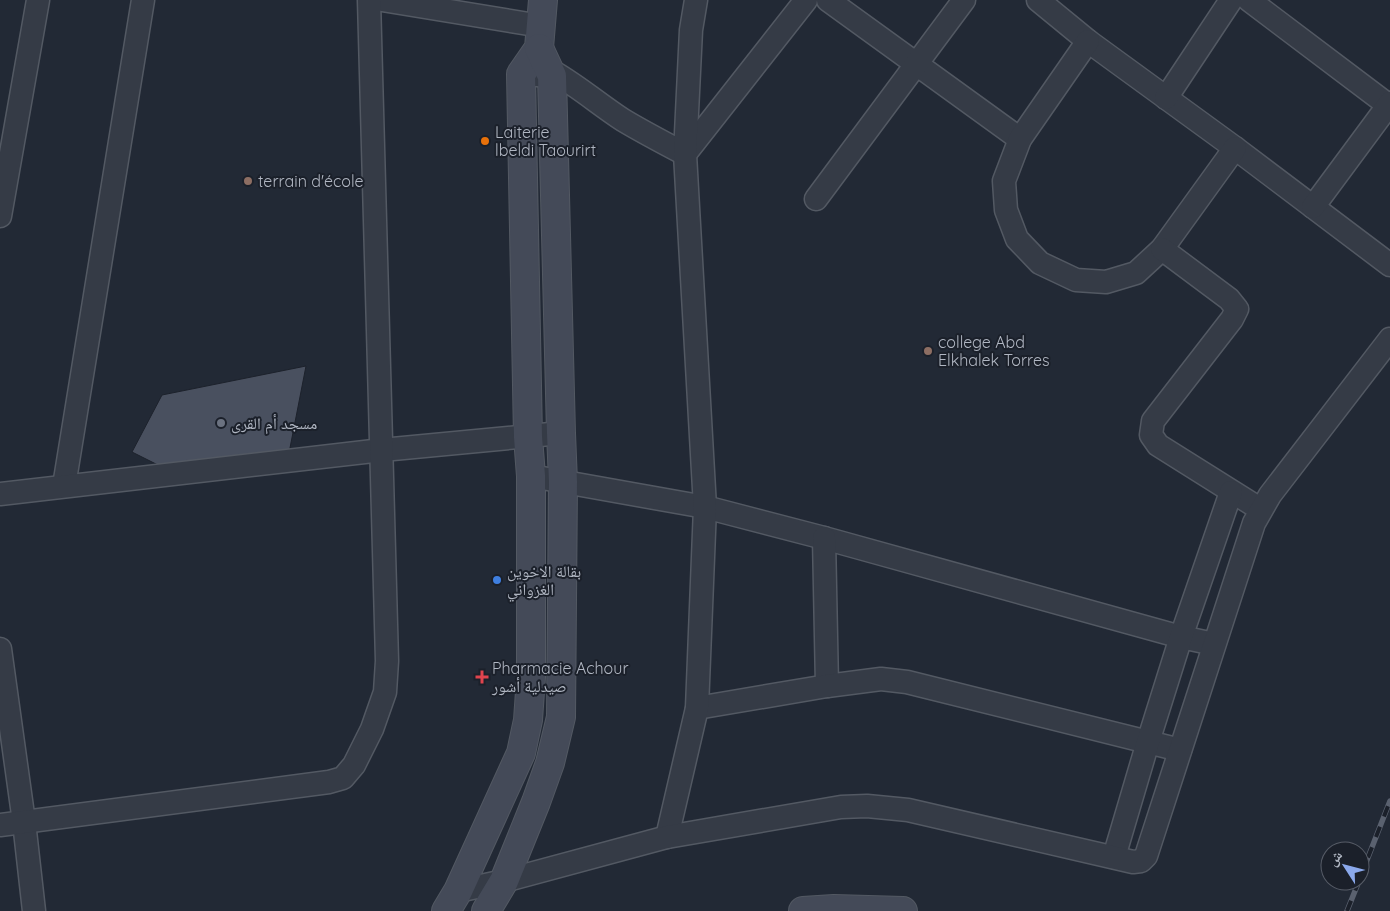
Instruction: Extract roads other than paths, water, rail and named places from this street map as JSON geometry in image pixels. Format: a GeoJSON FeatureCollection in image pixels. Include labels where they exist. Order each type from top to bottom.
{"type":"FeatureCollection","features":[{"type":"Feature","properties":{"kind":"street"},"geometry":{"type":"LineString","coordinates":[[0,216],[38,0]]}},
{"type":"Feature","properties":{"kind":"street"},"geometry":{"type":"LineString","coordinates":[[64,486],[142,0]]}},
{"type":"Feature","properties":{"kind":"street"},"geometry":{"type":"LineString","coordinates":[[0,825],[329,782],[343,778],[354,765],[372,730],[385,692],[387,661],[369,0]]}},
{"type":"Feature","properties":{"kind":"street"},"geometry":{"type":"LineString","coordinates":[[382,0],[541,25]]}},
{"type":"Feature","properties":{"kind":"street"},"geometry":{"type":"LineString","coordinates":[[667,837],[697,708],[705,507],[684,154],[691,30],[696,0]]}},
{"type":"Feature","properties":{"kind":"street"},"geometry":{"type":"LineString","coordinates":[[684,154],[806,0]]}},
{"type":"Feature","properties":{"kind":"street"},"geometry":{"type":"LineString","coordinates":[[828,0],[1020,139]]}},
{"type":"Feature","properties":{"kind":"street"},"geometry":{"type":"LineString","coordinates":[[816,199],[964,0]]}},
{"type":"Feature","properties":{"kind":"street"},"geometry":{"type":"LineString","coordinates":[[1038,0],[1088,41],[1236,148],[1390,265]]}},
{"type":"Feature","properties":{"kind":"street"},"geometry":{"type":"LineString","coordinates":[[1166,98],[1231,0]]}},
{"type":"Feature","properties":{"kind":"street"},"geometry":{"type":"LineString","coordinates":[[1249,0],[1389,104],[1313,207]]}},
{"type":"Feature","properties":{"kind":"street"},"geometry":{"type":"LineString","coordinates":[[452,901],[521,753],[528,720],[531,677],[531,476],[528,437],[521,74],[541,25]]}},
{"type":"Feature","properties":{"kind":"street"},"geometry":{"type":"LineString","coordinates":[[486,911],[504,881],[550,763],[561,717],[564,482],[561,433],[552,76],[541,25]]}},
{"type":"Feature","properties":{"kind":"street"},"geometry":{"type":"LineString","coordinates":[[1088,41],[1020,139],[1004,181],[1006,210],[1016,239],[1040,263],[1076,280],[1106,282],[1136,273],[1162,248],[1236,148]]}},
{"type":"Feature","properties":{"kind":"street"},"geometry":{"type":"LineString","coordinates":[[521,74],[552,76],[555,73],[564,77],[622,119],[684,154]]}},
{"type":"Feature","properties":{"kind":"street"},"geometry":{"type":"LineString","coordinates":[[1162,248],[1230,300],[1236,309],[1232,318],[1153,421],[1151,435],[1158,446],[1260,509]]}},
{"type":"Feature","properties":{"kind":"street"},"geometry":{"type":"LineString","coordinates":[[452,901],[504,881],[667,837],[841,807],[867,806],[908,810],[1133,862],[1141,861],[1146,856],[1249,536],[1260,509],[1390,339]]}},
{"type":"Feature","properties":{"kind":"street"},"geometry":{"type":"LineString","coordinates":[[0,494],[382,450],[561,433]]}},
{"type":"Feature","properties":{"kind":"street"},"geometry":{"type":"LineString","coordinates":[[531,476],[705,507],[1181,637],[1214,644]]}},
{"type":"Feature","properties":{"kind":"street"},"geometry":{"type":"LineString","coordinates":[[1114,857],[1181,637],[1231,492]]}},
{"type":"Feature","properties":{"kind":"street"},"geometry":{"type":"LineString","coordinates":[[824,538],[827,686]]}},
{"type":"Feature","properties":{"kind":"street"},"geometry":{"type":"LineString","coordinates":[[0,649],[24,822],[34,911]]}},
{"type":"Feature","properties":{"kind":"street"},"geometry":{"type":"LineString","coordinates":[[697,708],[827,686],[881,680],[907,682],[1180,750]]}},
{"type":"Feature","properties":{"kind":"street"},"geometry":{"type":"LineString","coordinates":[[803,911],[834,909],[904,911]]}},
{"type":"Feature","properties":{"kind":"railway"},"geometry":{"type":"LineString","coordinates":[[1370,852],[1390,801]]}},
{"type":"Feature","properties":{"kind":"railway"},"geometry":{"type":"LineString","coordinates":[[1347,911],[1355,891]]}},
{"type":"Feature","properties":{"kind":"place","name":"Laiterie lbeldi Taourirt"},"geometry":{"type":"Point","coordinates":[485,141]}},
{"type":"Feature","properties":{"kind":"place","name":"terrain d'école"},"geometry":{"type":"Point","coordinates":[248,181]}},
{"type":"Feature","properties":{"kind":"place","name":"college Abd Elkhalek Torres"},"geometry":{"type":"Point","coordinates":[928,351]}},
{"type":"Feature","properties":{"kind":"place","name":"مسجد أم القرى"},"geometry":{"type":"Point","coordinates":[221,423]}},
{"type":"Feature","properties":{"kind":"place","name":"بقالة الاخوين الغزواني"},"geometry":{"type":"Point","coordinates":[497,580]}},
{"type":"Feature","properties":{"kind":"place","name":"Pharmacie Achour صيدلية أشور"},"geometry":{"type":"Point","coordinates":[482,677]}}]}
